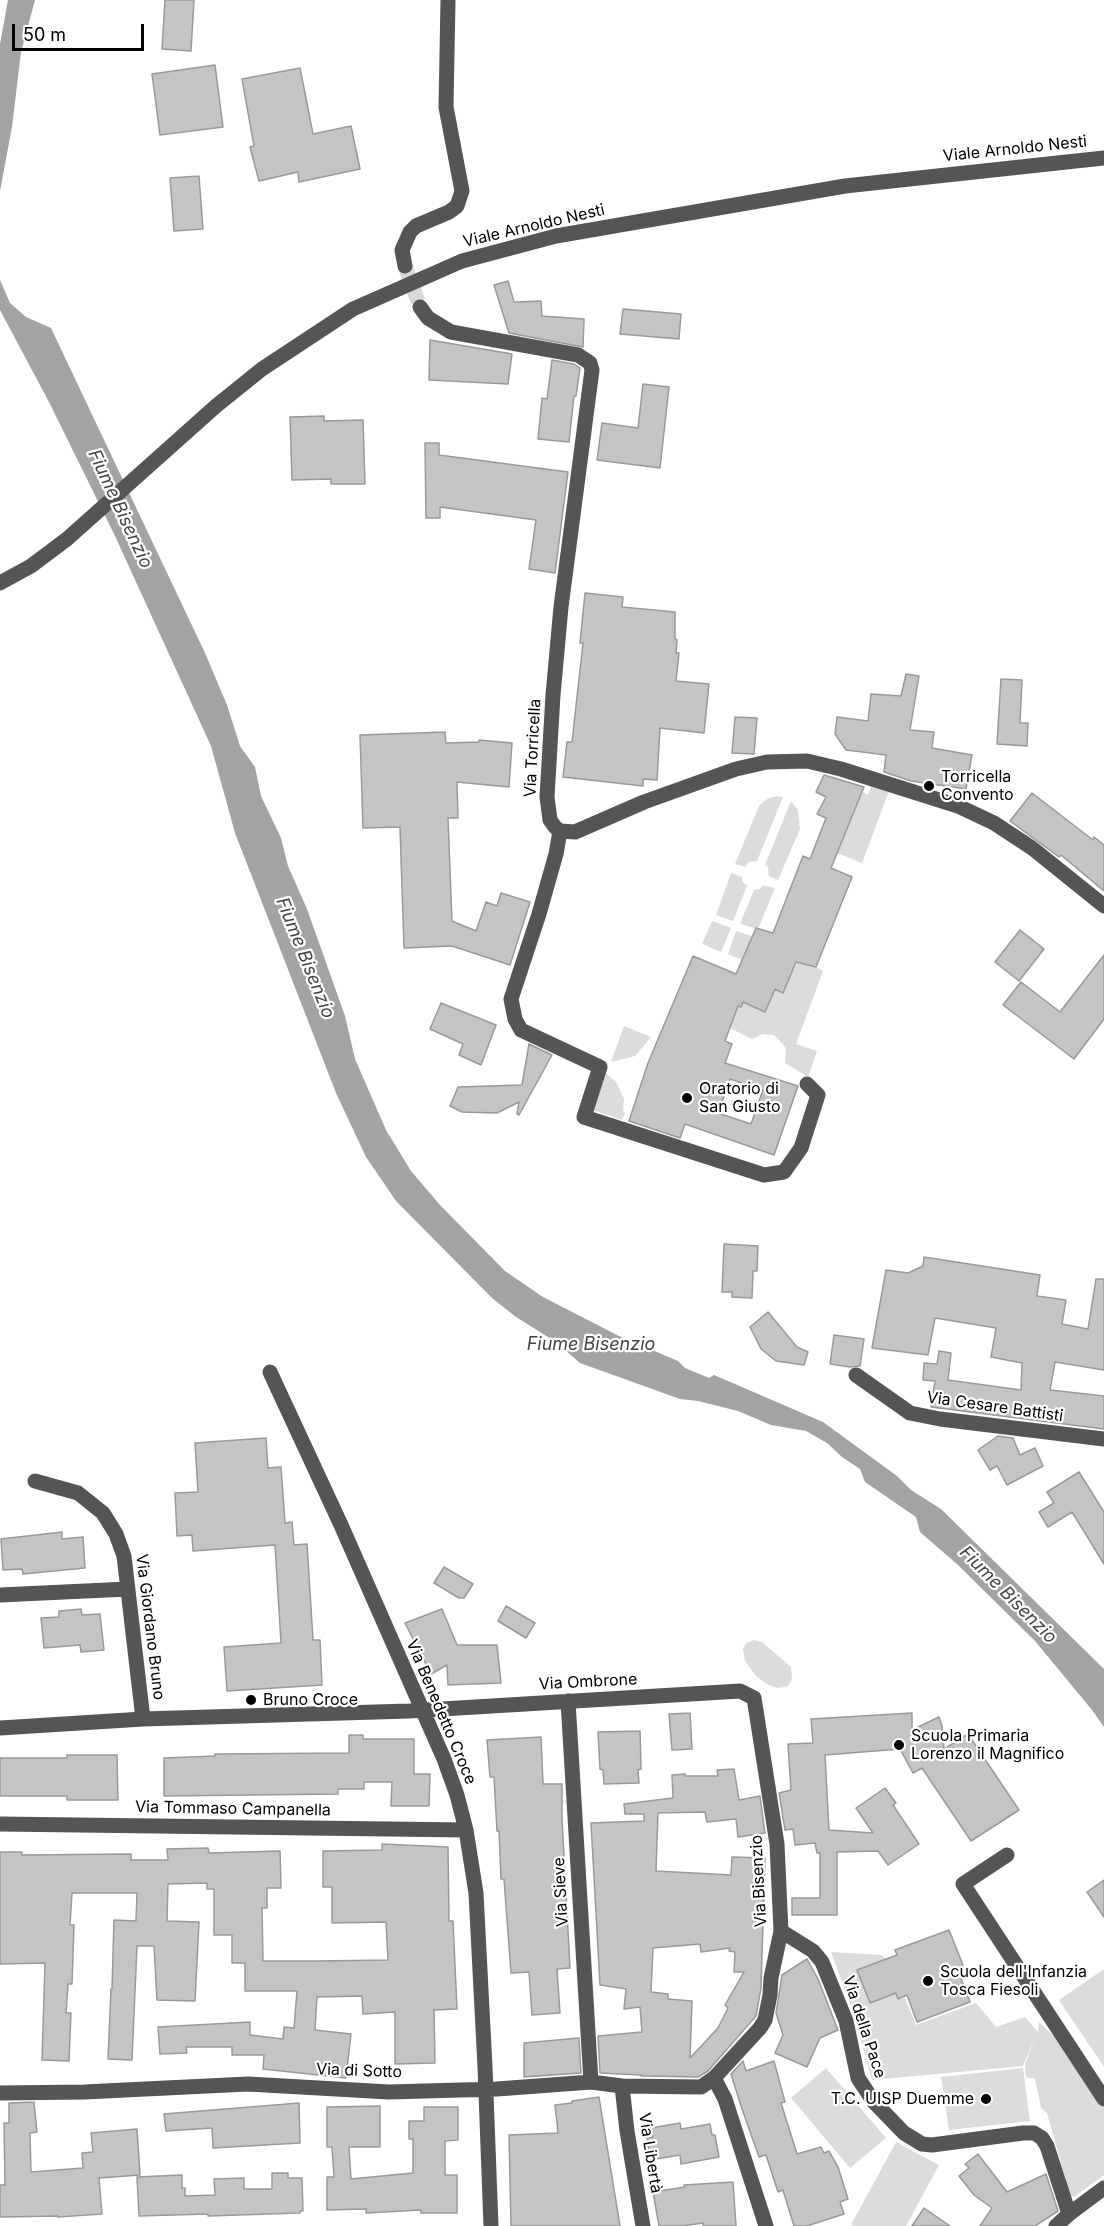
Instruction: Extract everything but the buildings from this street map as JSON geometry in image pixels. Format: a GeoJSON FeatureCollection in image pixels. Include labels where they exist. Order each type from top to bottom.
{"type":"FeatureCollection","features":[{"type":"Feature","properties":{"kind":"street"},"geometry":{"type":"LineString","coordinates":[[405,266],[402,250],[410,232],[416,226],[449,212],[457,206],[462,191],[446,107],[448,0]]}},
{"type":"Feature","properties":{"kind":"street","name":"Viale Arnoldo Nesti"},"geometry":{"type":"LineString","coordinates":[[0,583],[31,566],[67,539],[240,386],[336,319],[375,298],[462,261],[556,236],[845,186],[1104,158]]}},
{"type":"Feature","properties":{"kind":"street","name":"Via Torricella"},"geometry":{"type":"LineString","coordinates":[[420,307],[428,318],[451,332],[578,355],[590,363],[592,370],[561,607],[553,695],[548,803],[550,820],[560,831]]}},
{"type":"Feature","properties":{"kind":"street"},"geometry":{"type":"LineString","coordinates":[[807,1084],[818,1095],[801,1148],[784,1172],[774,1174],[764,1175],[584,1117],[600,1067],[520,1030],[511,999],[539,914],[560,831],[575,832],[644,802],[736,770],[766,762],[807,761],[841,769],[958,806],[994,823],[1032,848],[1104,906]]}},
{"type":"Feature","properties":{"kind":"street","name":"Via Benedetto Croce"},"geometry":{"type":"LineString","coordinates":[[270,1372],[341,1526],[444,1759],[457,1795],[466,1830],[476,1893],[491,2226]]}},
{"type":"Feature","properties":{"kind":"street","name":"Via Cesare Battisti"},"geometry":{"type":"LineString","coordinates":[[856,1375],[910,1413],[940,1419],[1104,1438]]}},
{"type":"Feature","properties":{"kind":"street","name":"Via Giordano Bruno"},"geometry":{"type":"LineString","coordinates":[[35,1481],[78,1493],[103,1513],[116,1534],[124,1556],[143,1719]]}},
{"type":"Feature","properties":{"kind":"street"},"geometry":{"type":"LineString","coordinates":[[0,1595],[128,1589]]}},
{"type":"Feature","properties":{"kind":"street","name":"Via Ombrone"},"geometry":{"type":"LineString","coordinates":[[422,1710],[740,1691],[754,1698]]}},
{"type":"Feature","properties":{"kind":"street","name":"Via Bisenzio"},"geometry":{"type":"LineString","coordinates":[[714,2078],[765,2020],[781,1931],[777,1844],[754,1698]]}},
{"type":"Feature","properties":{"kind":"street","name":"Via Sieve"},"geometry":{"type":"LineString","coordinates":[[568,1701],[591,2082]]}},
{"type":"Feature","properties":{"kind":"street","name":"Via Giordano Bruno"},"geometry":{"type":"LineString","coordinates":[[0,1728],[143,1719],[422,1710]]}},
{"type":"Feature","properties":{"kind":"street","name":"Via Tommaso Campanella"},"geometry":{"type":"LineString","coordinates":[[0,1824],[466,1830]]}},
{"type":"Feature","properties":{"kind":"street"},"geometry":{"type":"LineString","coordinates":[[1006,1855],[963,1884],[1104,2099]]}},
{"type":"Feature","properties":{"kind":"street","name":"Via della Pace"},"geometry":{"type":"LineString","coordinates":[[781,1931],[813,1951],[822,1962],[846,2021],[858,2078],[874,2102],[904,2133],[922,2144],[933,2145],[1034,2133],[1042,2138],[1047,2146],[1069,2214]]}},
{"type":"Feature","properties":{"kind":"street"},"geometry":{"type":"LineString","coordinates":[[714,2078],[725,2099],[766,2226]]}},
{"type":"Feature","properties":{"kind":"street","name":"Via di Sotto"},"geometry":{"type":"LineString","coordinates":[[0,2093],[84,2092],[248,2084],[389,2092],[486,2090],[591,2082],[622,2086],[701,2086],[714,2078]]}},
{"type":"Feature","properties":{"kind":"street","name":"Via Libertà"},"geometry":{"type":"LineString","coordinates":[[622,2086],[643,2226]]}},
{"type":"Feature","properties":{"kind":"street"},"geometry":{"type":"LineString","coordinates":[[1056,2226],[1104,2187]]}},
{"type":"Feature","properties":{"kind":"shaded area"},"geometry":{"type":"Polygon","coordinates":[[[872,784],[889,791],[862,863],[837,853],[863,792],[868,795],[872,784]]]}},
{"type":"Feature","properties":{"kind":"shaded area"},"geometry":{"type":"Polygon","coordinates":[[[783,797],[757,861],[749,862],[745,867],[735,864],[759,806],[767,799],[783,797]]]}},
{"type":"Feature","properties":{"kind":"shaded area"},"geometry":{"type":"Polygon","coordinates":[[[791,801],[798,810],[800,829],[778,880],[769,876],[768,867],[765,865],[791,801]]]}},
{"type":"Feature","properties":{"kind":"shaded area"},"geometry":{"type":"Polygon","coordinates":[[[731,873],[742,877],[742,881],[747,886],[733,921],[716,915],[731,873]]]}},
{"type":"Feature","properties":{"kind":"shaded area"},"geometry":{"type":"Polygon","coordinates":[[[763,885],[775,888],[758,929],[740,924],[754,890],[760,889],[763,885]]]}},
{"type":"Feature","properties":{"kind":"shaded area"},"geometry":{"type":"Polygon","coordinates":[[[712,921],[731,928],[721,952],[702,944],[712,921]]]}},
{"type":"Feature","properties":{"kind":"shaded area"},"geometry":{"type":"Polygon","coordinates":[[[736,931],[752,936],[742,960],[728,954],[736,931]]]}},
{"type":"Feature","properties":{"kind":"shaded area"},"geometry":{"type":"Polygon","coordinates":[[[796,962],[823,971],[796,1044],[817,1051],[808,1077],[785,1063],[786,1048],[774,1035],[763,1034],[752,1039],[730,1028],[738,1006],[741,1007],[743,1002],[766,1011],[775,989],[783,992],[796,962]]]}},
{"type":"Feature","properties":{"kind":"shaded area"},"geometry":{"type":"Polygon","coordinates":[[[624,1026],[651,1037],[635,1056],[611,1062],[624,1026]]]}},
{"type":"Feature","properties":{"kind":"shaded area"},"geometry":{"type":"Polygon","coordinates":[[[606,1073],[616,1082],[624,1099],[623,1111],[625,1113],[622,1120],[593,1110],[606,1073]]]}},
{"type":"Feature","properties":{"kind":"shaded area"},"geometry":{"type":"Polygon","coordinates":[[[754,1640],[762,1642],[791,1667],[792,1679],[788,1686],[778,1688],[768,1685],[756,1676],[745,1661],[743,1649],[746,1643],[754,1640]]]}},
{"type":"Feature","properties":{"kind":"shaded area"},"geometry":{"type":"Polygon","coordinates":[[[831,1952],[882,1955],[885,1959],[857,1970],[869,2003],[896,1993],[898,1999],[905,1998],[916,2025],[976,2003],[996,2027],[1025,2017],[1038,2032],[1039,2022],[1070,2056],[1104,2108],[1104,2175],[1074,2197],[1070,2195],[1047,2113],[1041,2108],[1035,2079],[1026,2077],[1025,2065],[1035,2038],[1023,2066],[872,2080],[852,2009],[831,1952]]]}},
{"type":"Feature","properties":{"kind":"shaded area"},"geometry":{"type":"Polygon","coordinates":[[[1104,1969],[1104,2067],[1059,2000],[1104,1969]]]}},
{"type":"Feature","properties":{"kind":"shaded area"},"geometry":{"type":"Polygon","coordinates":[[[826,2068],[886,2138],[850,2168],[791,2098],[826,2068]]]}},
{"type":"Feature","properties":{"kind":"shaded area","name":"T.C. UISP Duemme"},"geometry":{"type":"Polygon","coordinates":[[[1023,2068],[1030,2121],[949,2130],[941,2077],[1023,2068]]]}},
{"type":"Feature","properties":{"kind":"shaded area"},"geometry":{"type":"Polygon","coordinates":[[[896,2142],[939,2165],[906,2226],[851,2225],[896,2142]]]}},
{"type":"Feature","properties":{"kind":"water"},"geometry":{"type":"Polygon","coordinates":[[[8,0],[35,0],[21,52],[12,127],[0,191],[0,44],[8,0]]]}},
{"type":"Feature","properties":{"kind":"water","name":"Fiume Bisenzio"},"geometry":{"type":"Polygon","coordinates":[[[0,280],[10,303],[26,317],[51,328],[205,653],[227,705],[240,746],[255,767],[261,796],[281,838],[288,866],[307,909],[345,1016],[355,1059],[386,1130],[411,1171],[440,1205],[505,1271],[543,1297],[619,1336],[678,1361],[685,1368],[709,1378],[714,1375],[823,1422],[897,1476],[911,1490],[941,1509],[1104,1669],[1104,1727],[1035,1641],[958,1565],[920,1532],[916,1517],[865,1482],[860,1469],[827,1443],[806,1431],[771,1425],[738,1411],[680,1399],[580,1363],[556,1342],[516,1317],[492,1298],[396,1201],[366,1157],[336,1093],[235,833],[211,746],[115,536],[50,404],[0,310],[0,280]]]}},
{"type":"Feature","properties":{"kind":"tunnel"},"geometry":{"type":"LineString","coordinates":[[405,266],[420,307]]}},
{"type":"Feature","properties":{"kind":"place","name":"Torricella Convento"},"geometry":{"type":"Point","coordinates":[929,786]}},
{"type":"Feature","properties":{"kind":"place","name":"Oratorio di San Giusto"},"geometry":{"type":"Point","coordinates":[687,1098]}},
{"type":"Feature","properties":{"kind":"place","name":"Bruno Croce"},"geometry":{"type":"Point","coordinates":[251,1700]}},
{"type":"Feature","properties":{"kind":"place","name":"Scuola Primaria Lorenzo il Magnifico"},"geometry":{"type":"Point","coordinates":[899,1745]}},
{"type":"Feature","properties":{"kind":"place","name":"Scuola dell'Infanzia Tosca Fiesoli"},"geometry":{"type":"Point","coordinates":[928,1981]}},
{"type":"Feature","properties":{"kind":"place","name":"T.C. UISP Duemme"},"geometry":{"type":"Point","coordinates":[986,2099]}}]}
